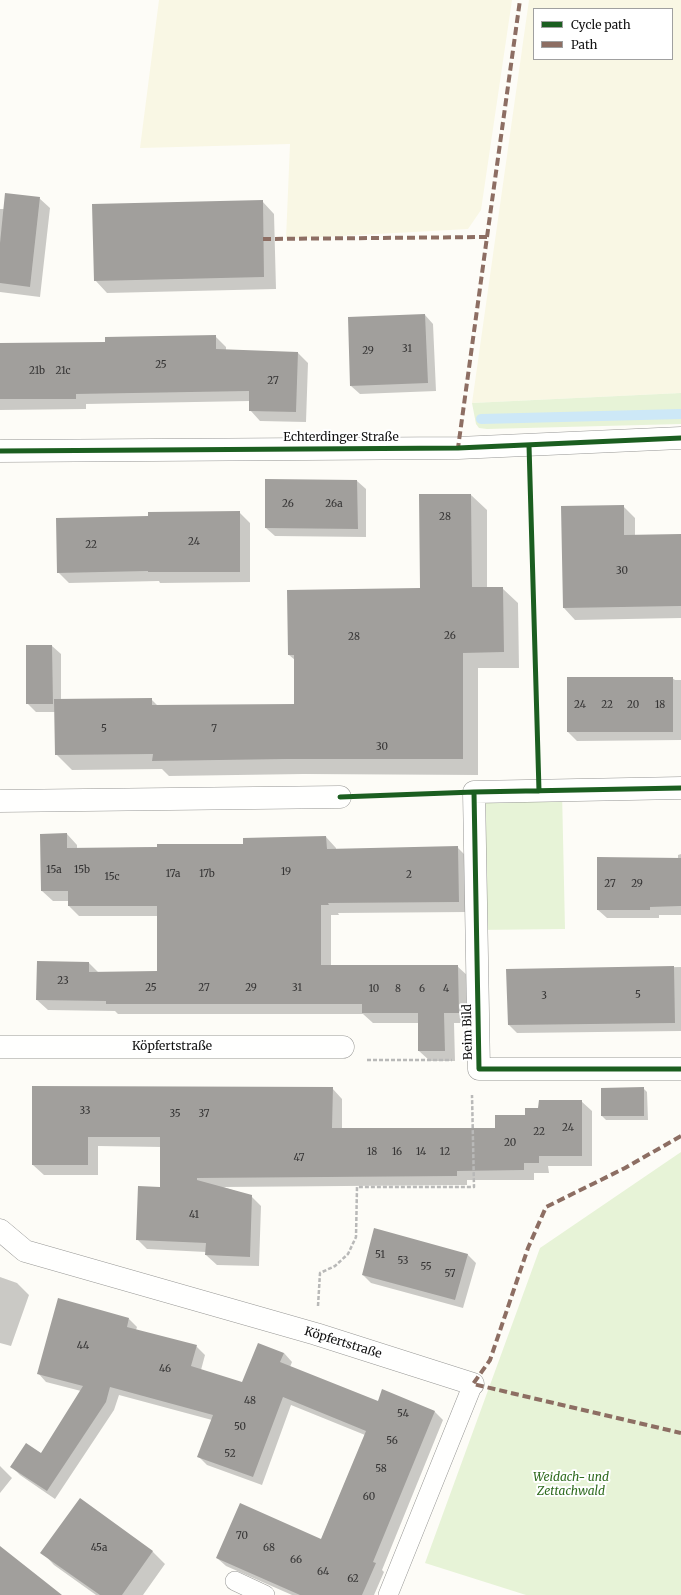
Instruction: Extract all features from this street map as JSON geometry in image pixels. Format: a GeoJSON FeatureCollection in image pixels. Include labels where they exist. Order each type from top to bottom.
{"type":"FeatureCollection","features":[{"type":"Feature","properties":{"kind":"street","name":"Echterdinger Straße"},"geometry":{"type":"LineString","coordinates":[[0,451],[458,448],[681,438]]}},
{"type":"Feature","properties":{"kind":"street","name":"Beim Bild"},"geometry":{"type":"LineString","coordinates":[[681,788],[474,792],[479,1069],[681,1069]]}},
{"type":"Feature","properties":{"kind":"street"},"geometry":{"type":"LineString","coordinates":[[0,801],[340,797]]}},
{"type":"Feature","properties":{"kind":"street","name":"Köpfertstraße"},"geometry":{"type":"LineString","coordinates":[[0,1047],[343,1047]]}},
{"type":"Feature","properties":{"kind":"street","name":"Köpfertstraße"},"geometry":{"type":"LineString","coordinates":[[0,1230],[25,1251],[316,1334],[473,1384]]}},
{"type":"Feature","properties":{"kind":"lane","name":"Köpfertstraße"},"geometry":{"type":"LineString","coordinates":[[388,1595],[473,1384]]}},
{"type":"Feature","properties":{"kind":"lane"},"geometry":{"type":"LineString","coordinates":[[235,1581],[265,1595]]}},
{"type":"Feature","properties":{"kind":"path"},"geometry":{"type":"LineString","coordinates":[[343,1047],[355,1048],[355,1061],[479,1060]]}},
{"type":"Feature","properties":{"kind":"path"},"geometry":{"type":"LineString","coordinates":[[316,1334],[320,1273],[335,1266],[348,1254],[356,1237],[356,1187],[474,1187],[472,1090]]}},
{"type":"Feature","properties":{"kind":"shaded area"},"geometry":{"type":"Polygon","coordinates":[[[159,0],[512,0],[481,210],[468,229],[286,239],[290,144],[140,148],[159,0]]]}},
{"type":"Feature","properties":{"kind":"shaded area"},"geometry":{"type":"Polygon","coordinates":[[[529,0],[681,0],[681,393],[472,403],[529,0]]]}},
{"type":"Feature","properties":{"kind":"green space"},"geometry":{"type":"Polygon","coordinates":[[[681,393],[681,424],[487,429],[479,428],[476,424],[472,403],[681,393]]]}},
{"type":"Feature","properties":{"kind":"green space"},"geometry":{"type":"Polygon","coordinates":[[[562,791],[565,929],[476,930],[474,792],[562,791]]]}},
{"type":"Feature","properties":{"kind":"green space","name":"Weidach- und Zettachwald"},"geometry":{"type":"Polygon","coordinates":[[[681,1152],[681,1595],[526,1595],[425,1563],[540,1248],[681,1152]]]}},
{"type":"Feature","properties":{"kind":"building"},"geometry":{"type":"Polygon","coordinates":[[[5,193],[40,197],[30,287],[0,283],[0,243],[5,193]]]}},
{"type":"Feature","properties":{"kind":"building"},"geometry":{"type":"Polygon","coordinates":[[[263,200],[264,277],[94,281],[92,204],[263,200]]]}},
{"type":"Feature","properties":{"kind":"building"},"geometry":{"type":"Polygon","coordinates":[[[425,314],[428,383],[350,386],[348,317],[425,314]]]}},
{"type":"Feature","properties":{"kind":"building"},"geometry":{"type":"Polygon","coordinates":[[[216,335],[216,349],[298,352],[296,412],[249,411],[249,391],[76,394],[76,399],[0,399],[0,343],[105,342],[105,337],[216,335]]]}},
{"type":"Feature","properties":{"kind":"building"},"geometry":{"type":"Polygon","coordinates":[[[265,479],[357,480],[358,529],[265,528],[265,479]]]}},
{"type":"Feature","properties":{"kind":"building"},"geometry":{"type":"Polygon","coordinates":[[[419,494],[471,494],[472,587],[503,587],[504,652],[463,653],[463,759],[152,761],[153,754],[55,755],[54,699],[152,698],[152,705],[294,704],[294,655],[288,655],[287,590],[420,588],[419,494]]]}},
{"type":"Feature","properties":{"kind":"building"},"geometry":{"type":"Polygon","coordinates":[[[624,505],[624,535],[681,534],[681,606],[563,608],[561,506],[624,505]]]}},
{"type":"Feature","properties":{"kind":"building"},"geometry":{"type":"Polygon","coordinates":[[[240,511],[240,572],[148,571],[57,573],[56,518],[148,516],[148,512],[240,511]]]}},
{"type":"Feature","properties":{"kind":"building"},"geometry":{"type":"Polygon","coordinates":[[[26,645],[52,645],[53,704],[26,704],[26,645]]]}},
{"type":"Feature","properties":{"kind":"building"},"geometry":{"type":"Polygon","coordinates":[[[567,677],[673,677],[673,732],[567,732],[567,677]]]}},
{"type":"Feature","properties":{"kind":"building"},"geometry":{"type":"Polygon","coordinates":[[[67,833],[67,848],[157,847],[157,844],[243,844],[243,838],[326,836],[327,849],[458,846],[459,902],[328,903],[329,905],[321,905],[321,965],[458,965],[459,1013],[444,1013],[445,1051],[418,1051],[418,1013],[362,1013],[362,1004],[106,1004],[106,1001],[36,1000],[37,961],[89,962],[89,972],[157,971],[157,906],[68,906],[68,891],[41,891],[40,834],[67,833]]]}},
{"type":"Feature","properties":{"kind":"building"},"geometry":{"type":"Polygon","coordinates":[[[597,857],[681,858],[681,906],[650,907],[650,910],[597,910],[597,857]]]}},
{"type":"Feature","properties":{"kind":"building"},"geometry":{"type":"Polygon","coordinates":[[[674,966],[675,1023],[508,1025],[506,969],[674,966]]]}},
{"type":"Feature","properties":{"kind":"building"},"geometry":{"type":"Polygon","coordinates":[[[32,1086],[333,1087],[332,1128],[495,1128],[495,1115],[525,1115],[525,1108],[538,1108],[539,1100],[582,1100],[582,1156],[539,1156],[539,1163],[524,1163],[524,1170],[457,1171],[457,1176],[197,1178],[197,1180],[252,1195],[250,1257],[205,1255],[206,1243],[136,1240],[138,1186],[160,1187],[160,1137],[88,1137],[88,1165],[32,1165],[32,1086]]]}},
{"type":"Feature","properties":{"kind":"building"},"geometry":{"type":"Polygon","coordinates":[[[644,1087],[644,1116],[601,1116],[601,1088],[644,1087]]]}},
{"type":"Feature","properties":{"kind":"building"},"geometry":{"type":"Polygon","coordinates":[[[374,1228],[468,1254],[455,1300],[362,1275],[374,1228]]]}},
{"type":"Feature","properties":{"kind":"building"},"geometry":{"type":"Polygon","coordinates":[[[58,1298],[129,1318],[127,1327],[197,1345],[191,1366],[242,1382],[258,1343],[284,1353],[280,1362],[378,1401],[382,1389],[435,1411],[373,1562],[376,1563],[362,1595],[300,1595],[216,1558],[240,1503],[321,1539],[366,1431],[283,1397],[253,1477],[197,1457],[213,1415],[110,1387],[106,1402],[47,1491],[10,1467],[26,1443],[41,1453],[83,1386],[37,1374],[58,1298]]]}},
{"type":"Feature","properties":{"kind":"building"},"geometry":{"type":"Polygon","coordinates":[[[80,1498],[153,1551],[122,1595],[100,1595],[40,1553],[80,1498]]]}},
{"type":"Feature","properties":{"kind":"building"},"geometry":{"type":"Polygon","coordinates":[[[0,1546],[62,1595],[0,1595],[0,1546]]]}},
{"type":"Feature","properties":{"kind":"waterway"},"geometry":{"type":"LineString","coordinates":[[481,419],[681,414]]}},
{"type":"Feature","properties":{"kind":"marked path"},"geometry":{"type":"LineString","coordinates":[[487,237],[520,0]]}},
{"type":"Feature","properties":{"kind":"marked path"},"geometry":{"type":"LineString","coordinates":[[263,239],[487,237],[458,448]]}},
{"type":"Feature","properties":{"kind":"marked path"},"geometry":{"type":"LineString","coordinates":[[681,1136],[625,1168],[546,1207],[528,1248],[490,1360],[473,1384],[681,1433]]}},
{"type":"Feature","properties":{"kind":"cycle path"},"geometry":{"type":"LineString","coordinates":[[0,451],[458,448],[681,438]]}},
{"type":"Feature","properties":{"kind":"cycle path"},"geometry":{"type":"LineString","coordinates":[[529,445],[539,791]]}},
{"type":"Feature","properties":{"kind":"cycle path"},"geometry":{"type":"LineString","coordinates":[[340,797],[474,792],[681,788]]}},
{"type":"Feature","properties":{"kind":"cycle path"},"geometry":{"type":"LineString","coordinates":[[474,792],[479,1069],[681,1069]]}}]}
